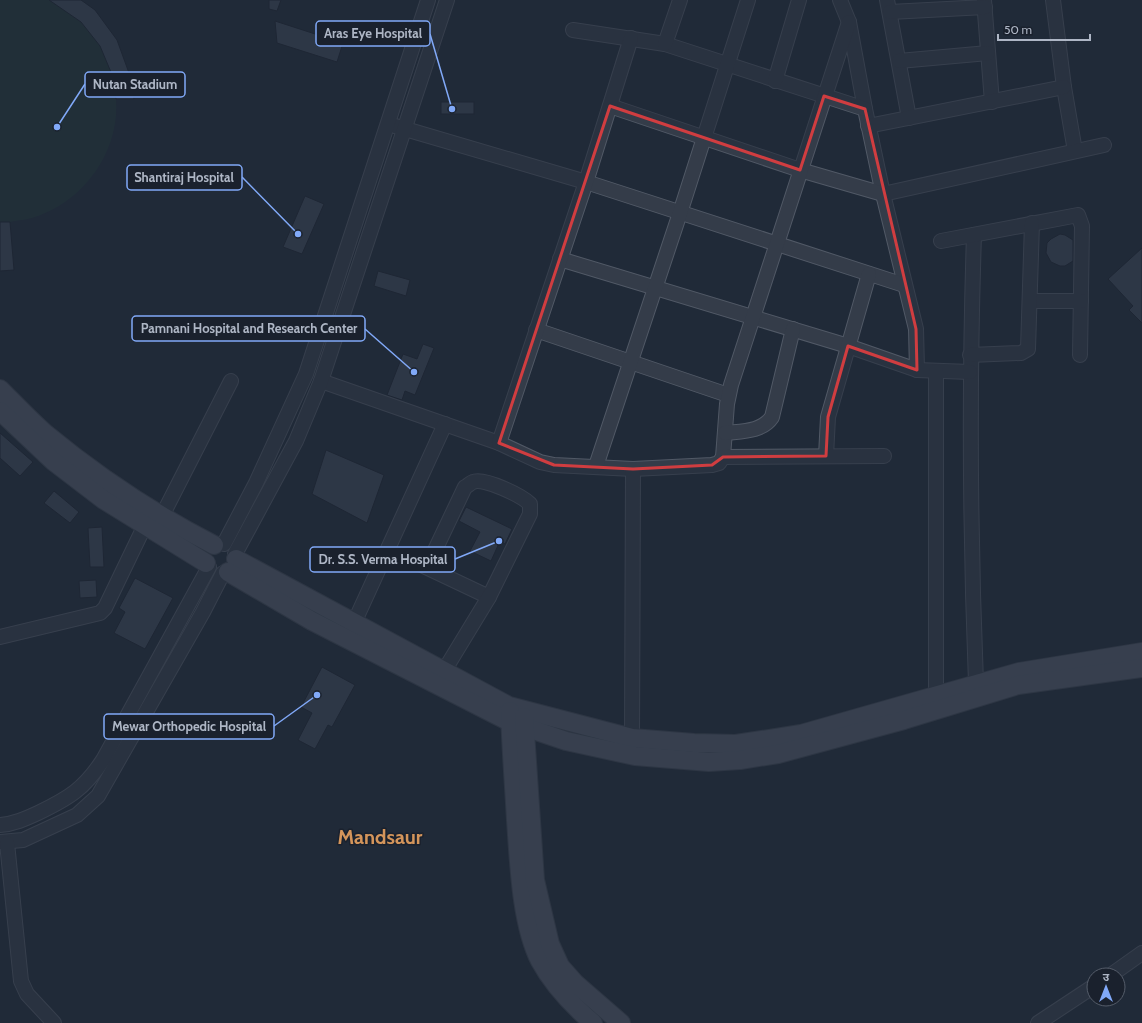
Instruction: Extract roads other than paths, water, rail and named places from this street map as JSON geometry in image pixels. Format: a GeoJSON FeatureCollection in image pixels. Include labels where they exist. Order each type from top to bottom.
{"type":"FeatureCollection","features":[{"type":"Feature","properties":{"kind":"main road"},"geometry":{"type":"LineString","coordinates":[[0,389],[45,433],[105,479],[162,516],[222,560],[312,621],[517,716],[566,741],[635,756],[709,762],[740,760],[778,754],[806,747],[904,720],[1018,685],[1142,668]]}},
{"type":"Feature","properties":{"kind":"main road"},"geometry":{"type":"LineString","coordinates":[[0,411],[53,461],[104,500],[145,525],[354,623],[444,671],[517,716],[632,738],[694,743],[736,744],[802,734],[936,694],[1019,672],[1142,652]]}},
{"type":"Feature","properties":{"kind":"main road"},"geometry":{"type":"LineString","coordinates":[[517,716],[519,861],[525,909],[532,940],[539,959],[548,975],[569,1001],[593,1023]]}},
{"type":"Feature","properties":{"kind":"main road"},"geometry":{"type":"LineString","coordinates":[[517,716],[535,880],[550,944],[560,966],[574,983],[622,1023]]}},
{"type":"Feature","properties":{"kind":"street"},"geometry":{"type":"LineString","coordinates":[[54,1023],[27,994],[20,981],[3,842],[23,840],[77,815],[98,796],[203,612],[222,560],[306,374],[389,124],[428,0]]}},
{"type":"Feature","properties":{"kind":"street"},"geometry":{"type":"LineString","coordinates":[[0,825],[20,822],[67,799],[88,780],[103,760],[222,560],[296,441],[321,381],[447,0]]}},
{"type":"Feature","properties":{"kind":"street"},"geometry":{"type":"LineString","coordinates":[[665,44],[680,0]]}},
{"type":"Feature","properties":{"kind":"street"},"geometry":{"type":"LineString","coordinates":[[596,466],[680,213],[748,0]]}},
{"type":"Feature","properties":{"kind":"street"},"geometry":{"type":"LineString","coordinates":[[775,81],[799,0]]}},
{"type":"Feature","properties":{"kind":"street"},"geometry":{"type":"LineString","coordinates":[[840,0],[849,22],[868,126],[904,285],[916,329],[917,370]]}},
{"type":"Feature","properties":{"kind":"street"},"geometry":{"type":"LineString","coordinates":[[1053,0],[1064,87],[1075,151]]}},
{"type":"Feature","properties":{"kind":"street"},"geometry":{"type":"LineString","coordinates":[[909,118],[889,6],[984,3],[992,102]]}},
{"type":"Feature","properties":{"kind":"street"},"geometry":{"type":"LineString","coordinates":[[321,381],[499,443],[540,462],[554,465],[634,469],[712,466],[719,463],[723,457],[728,395],[849,22]]}},
{"type":"Feature","properties":{"kind":"street"},"geometry":{"type":"LineString","coordinates":[[573,30],[665,44],[865,110]]}},
{"type":"Feature","properties":{"kind":"street"},"geometry":{"type":"LineString","coordinates":[[499,443],[586,182],[631,38]]}},
{"type":"Feature","properties":{"kind":"street"},"geometry":{"type":"LineString","coordinates":[[899,61],[988,53]]}},
{"type":"Feature","properties":{"kind":"street"},"geometry":{"type":"LineString","coordinates":[[868,126],[1064,87]]}},
{"type":"Feature","properties":{"kind":"street"},"geometry":{"type":"LineString","coordinates":[[610,106],[800,170],[883,194],[1104,145]]}},
{"type":"Feature","properties":{"kind":"street"},"geometry":{"type":"LineString","coordinates":[[389,124],[586,182],[904,285]]}},
{"type":"Feature","properties":{"kind":"street"},"geometry":{"type":"LineString","coordinates":[[941,241],[1078,215],[1082,226],[1080,355]]}},
{"type":"Feature","properties":{"kind":"street"},"geometry":{"type":"LineString","coordinates":[[970,355],[1025,351],[1029,343],[1032,223]]}},
{"type":"Feature","properties":{"kind":"street"},"geometry":{"type":"LineString","coordinates":[[974,235],[970,372],[971,543],[976,683]]}},
{"type":"Feature","properties":{"kind":"street"},"geometry":{"type":"LineString","coordinates":[[560,259],[848,346],[917,370],[970,372]]}},
{"type":"Feature","properties":{"kind":"street"},"geometry":{"type":"LineString","coordinates":[[826,456],[828,417],[869,274]]}},
{"type":"Feature","properties":{"kind":"street"},"geometry":{"type":"LineString","coordinates":[[1030,301],[1081,301]]}},
{"type":"Feature","properties":{"kind":"street"},"geometry":{"type":"LineString","coordinates":[[725,433],[759,428],[767,424],[772,417],[792,329]]}},
{"type":"Feature","properties":{"kind":"street"},"geometry":{"type":"LineString","coordinates":[[536,330],[728,395]]}},
{"type":"Feature","properties":{"kind":"street"},"geometry":{"type":"LineString","coordinates":[[936,371],[936,694]]}},
{"type":"Feature","properties":{"kind":"street"},"geometry":{"type":"LineString","coordinates":[[162,516],[231,381]]}},
{"type":"Feature","properties":{"kind":"street"},"geometry":{"type":"LineString","coordinates":[[354,623],[445,424]]}},
{"type":"Feature","properties":{"kind":"street"},"geometry":{"type":"LineString","coordinates":[[723,457],[884,456]]}},
{"type":"Feature","properties":{"kind":"street"},"geometry":{"type":"LineString","coordinates":[[632,738],[634,469]]}},
{"type":"Feature","properties":{"kind":"street"},"geometry":{"type":"LineString","coordinates":[[427,567],[466,487],[474,481],[484,481],[524,498],[530,504],[530,514],[489,597],[444,671]]}},
{"type":"Feature","properties":{"kind":"street"},"geometry":{"type":"LineString","coordinates":[[0,637],[100,613],[105,608],[145,525]]}},
{"type":"Feature","properties":{"kind":"street"},"geometry":{"type":"LineString","coordinates":[[413,561],[489,597]]}},
{"type":"Feature","properties":{"kind":"street"},"geometry":{"type":"LineString","coordinates":[[67,799],[77,815]]}},
{"type":"Feature","properties":{"kind":"street"},"geometry":{"type":"LineString","coordinates":[[20,822],[23,840]]}},
{"type":"Feature","properties":{"kind":"street"},"geometry":{"type":"LineString","coordinates":[[1122,967],[1142,953]]}},
{"type":"Feature","properties":{"kind":"street"},"geometry":{"type":"LineString","coordinates":[[1038,1023],[1086,991]]}},
{"type":"Feature","properties":{"kind":"place","name":"Aras Eye Hospital"},"geometry":{"type":"Point","coordinates":[452,109]}},
{"type":"Feature","properties":{"kind":"place","name":"Nutan Stadium"},"geometry":{"type":"Point","coordinates":[57,127]}},
{"type":"Feature","properties":{"kind":"place","name":"Shantiraj Hospital"},"geometry":{"type":"Point","coordinates":[298,234]}},
{"type":"Feature","properties":{"kind":"place","name":"Pamnani Hospital and Research Center"},"geometry":{"type":"Point","coordinates":[414,372]}},
{"type":"Feature","properties":{"kind":"place","name":"Dr. S.S. Verma Hospital"},"geometry":{"type":"Point","coordinates":[499,541]}},
{"type":"Feature","properties":{"kind":"place","name":"Mewar Orthopedic Hospital"},"geometry":{"type":"Point","coordinates":[317,695]}},
{"type":"Feature","properties":{"kind":"district","name":"Mandsaur"},"geometry":{"type":"Point","coordinates":[380,837]}}]}
